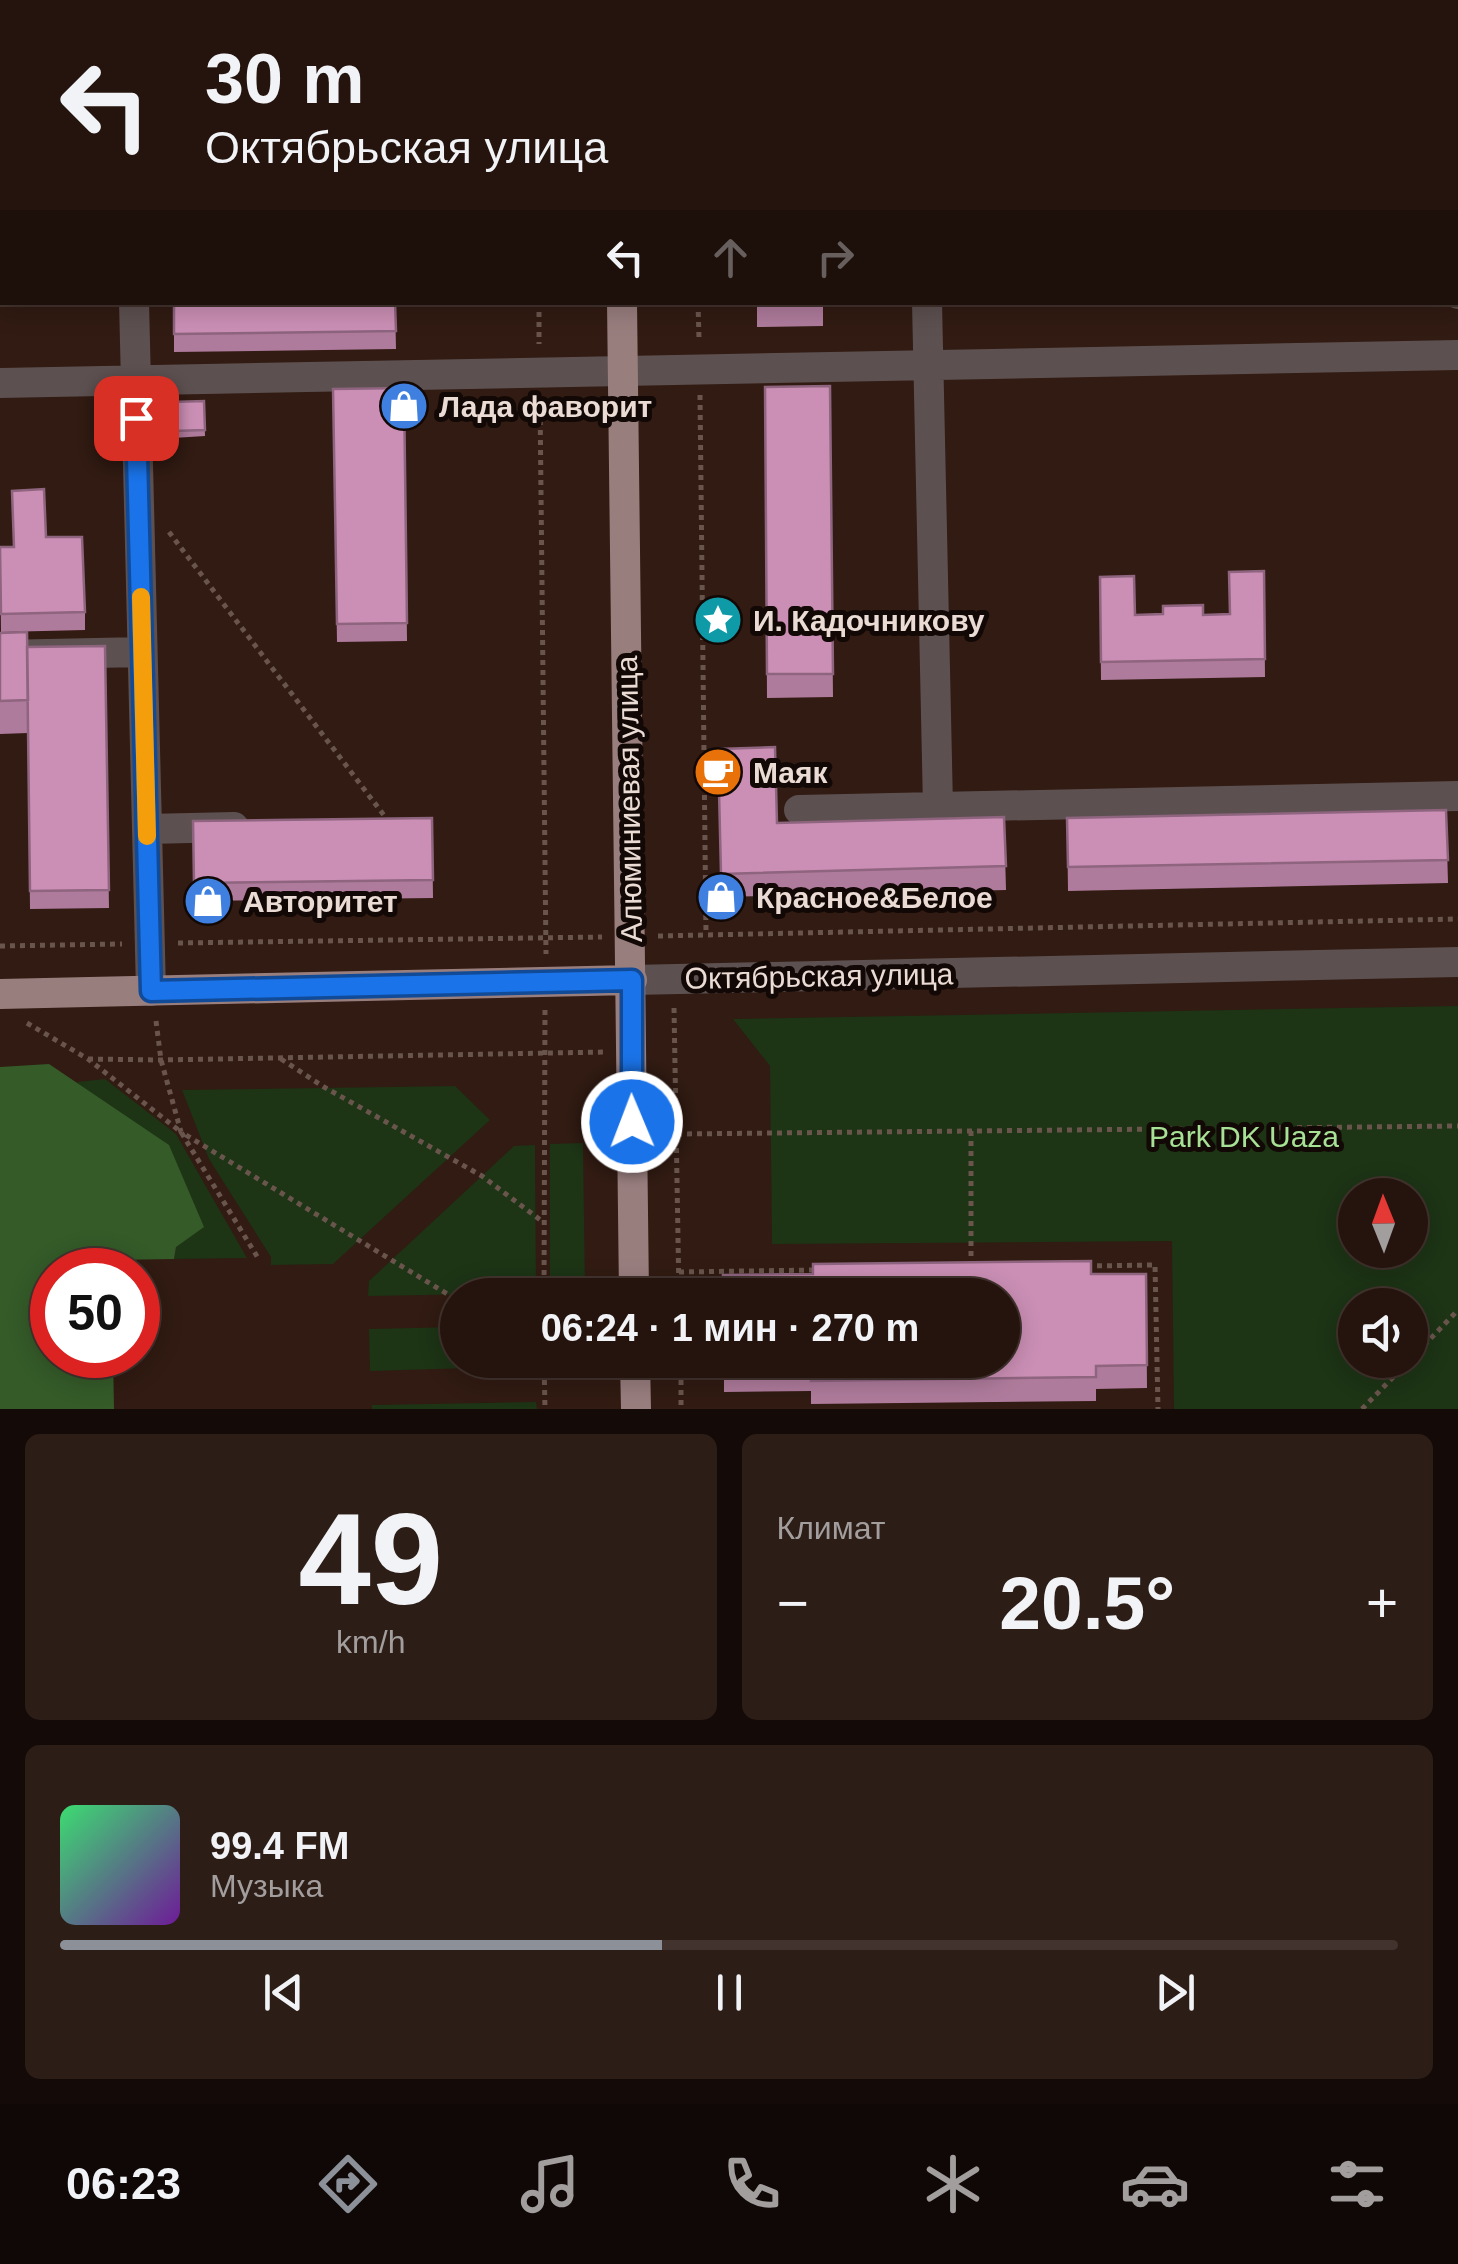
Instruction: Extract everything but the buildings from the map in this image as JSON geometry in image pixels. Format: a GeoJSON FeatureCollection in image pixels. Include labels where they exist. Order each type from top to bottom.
{"type":"FeatureCollection","features":[{"type":"Feature","properties":{"kind":"main road","name":"Алюминиевая улица"},"geometry":{"type":"LineString","coordinates":[[622,305],[634,1278]]}},
{"type":"Feature","properties":{"kind":"main road","name":"Октябрьская улица"},"geometry":{"type":"LineString","coordinates":[[7,1005],[151,991],[632,980]]}},
{"type":"Feature","properties":{"kind":"main road"},"geometry":{"type":"LineString","coordinates":[[635,1378],[636,1409]]}},
{"type":"Feature","properties":{"kind":"street"},"geometry":{"type":"LineString","coordinates":[[134,305],[151,991]]}},
{"type":"Feature","properties":{"kind":"street"},"geometry":{"type":"LineString","coordinates":[[927,305],[938,806]]}},
{"type":"Feature","properties":{"kind":"street"},"geometry":{"type":"LineString","coordinates":[[0,382],[1458,355]]}},
{"type":"Feature","properties":{"kind":"street"},"geometry":{"type":"LineString","coordinates":[[0,655],[142,652]]}},
{"type":"Feature","properties":{"kind":"street"},"geometry":{"type":"LineString","coordinates":[[799,810],[1458,796]]}},
{"type":"Feature","properties":{"kind":"street"},"geometry":{"type":"LineString","coordinates":[[147,829],[260,827]]}},
{"type":"Feature","properties":{"kind":"street","name":"Октябрьская улица"},"geometry":{"type":"LineString","coordinates":[[632,980],[1458,962]]}},
{"type":"Feature","properties":{"kind":"path"},"geometry":{"type":"LineString","coordinates":[[538,305],[546,982],[544,1278]]}},
{"type":"Feature","properties":{"kind":"path"},"geometry":{"type":"LineString","coordinates":[[698,305],[706,935]]}},
{"type":"Feature","properties":{"kind":"path"},"geometry":{"type":"LineString","coordinates":[[138,492],[391,824]]}},
{"type":"Feature","properties":{"kind":"path"},"geometry":{"type":"LineString","coordinates":[[0,946],[545,939],[1458,918]]}},
{"type":"Feature","properties":{"kind":"path"},"geometry":{"type":"LineString","coordinates":[[674,980],[679,1278]]}},
{"type":"Feature","properties":{"kind":"path"},"geometry":{"type":"LineString","coordinates":[[151,991],[161,1060],[182,1132],[258,1258]]}},
{"type":"Feature","properties":{"kind":"path"},"geometry":{"type":"LineString","coordinates":[[7,1005],[88,1059],[182,1132],[440,1290]]}},
{"type":"Feature","properties":{"kind":"path"},"geometry":{"type":"LineString","coordinates":[[88,1059],[630,1052]]}},
{"type":"Feature","properties":{"kind":"path"},"geometry":{"type":"LineString","coordinates":[[279,1057],[324,1087],[482,1176],[545,1223]]}},
{"type":"Feature","properties":{"kind":"path"},"geometry":{"type":"LineString","coordinates":[[676,1134],[1458,1126]]}},
{"type":"Feature","properties":{"kind":"path"},"geometry":{"type":"LineString","coordinates":[[971,1131],[972,1268]]}},
{"type":"Feature","properties":{"kind":"path"},"geometry":{"type":"LineString","coordinates":[[1082,1266],[1156,1265],[1158,1409]]}},
{"type":"Feature","properties":{"kind":"path"},"geometry":{"type":"LineString","coordinates":[[679,1272],[816,1270]]}},
{"type":"Feature","properties":{"kind":"path"},"geometry":{"type":"LineString","coordinates":[[1428,1341],[1458,1310]]}},
{"type":"Feature","properties":{"kind":"path"},"geometry":{"type":"LineString","coordinates":[[544,1378],[545,1409]]}},
{"type":"Feature","properties":{"kind":"path"},"geometry":{"type":"LineString","coordinates":[[681,1378],[682,1409]]}},
{"type":"Feature","properties":{"kind":"path"},"geometry":{"type":"LineString","coordinates":[[1362,1409],[1392,1378]]}},
{"type":"Feature","properties":{"kind":"green space","name":"Park DK Uaza"},"geometry":{"type":"Polygon","coordinates":[[[1458,1006],[1458,1409],[1174,1409],[1172,1241],[772,1244],[770,1066],[733,1019],[1458,1006]]]}},
{"type":"Feature","properties":{"kind":"green space"},"geometry":{"type":"Polygon","coordinates":[[[49,1064],[169,1145],[204,1227],[176,1247],[174,1259],[160,1259],[160,1248],[30,1248],[30,1378],[113,1378],[114,1409],[0,1409],[0,1067],[49,1064]]]}},
{"type":"Feature","properties":{"kind":"green space"},"geometry":{"type":"Polygon","coordinates":[[[105,1079],[176,1134],[247,1258],[174,1259],[176,1247],[77,1082],[105,1079]]]}},
{"type":"Feature","properties":{"kind":"green space"},"geometry":{"type":"Polygon","coordinates":[[[455,1086],[490,1120],[333,1264],[271,1265],[271,1257],[209,1159],[182,1090],[455,1086]]]}},
{"type":"Feature","properties":{"kind":"green space"},"geometry":{"type":"Polygon","coordinates":[[[583,1143],[585,1278],[550,1278],[550,1144],[583,1143]]]}},
{"type":"Feature","properties":{"kind":"green space"},"geometry":{"type":"Polygon","coordinates":[[[535,1145],[536,1278],[440,1278],[440,1295],[368,1296],[369,1281],[514,1146],[535,1145]]]}},
{"type":"Feature","properties":{"kind":"green space"},"geometry":{"type":"Polygon","coordinates":[[[440,1327],[440,1369],[370,1371],[369,1329],[440,1327]]]}},
{"type":"Feature","properties":{"kind":"green space"},"geometry":{"type":"Polygon","coordinates":[[[536,1402],[537,1409],[372,1409],[372,1405],[536,1402]]]}},
{"type":"Feature","properties":{"kind":"slow traffic"},"geometry":{"type":"LineString","coordinates":[[141,597],[147,836]]}},
{"type":"Feature","properties":{"kind":"place","name":"Лада фаворит"},"geometry":{"type":"Point","coordinates":[404,406]}},
{"type":"Feature","properties":{"kind":"place","name":"И. Кадочникову"},"geometry":{"type":"Point","coordinates":[718,620]}},
{"type":"Feature","properties":{"kind":"place","name":"Маяк"},"geometry":{"type":"Point","coordinates":[718,772]}},
{"type":"Feature","properties":{"kind":"place","name":"Красное&Белое"},"geometry":{"type":"Point","coordinates":[721,897]}},
{"type":"Feature","properties":{"kind":"place","name":"Авторитет"},"geometry":{"type":"Point","coordinates":[208,901]}},
{"type":"Feature","properties":{"kind":"route"},"geometry":{"type":"LineString","coordinates":[[136,418],[151,991],[632,980],[632,1122]]}}]}
